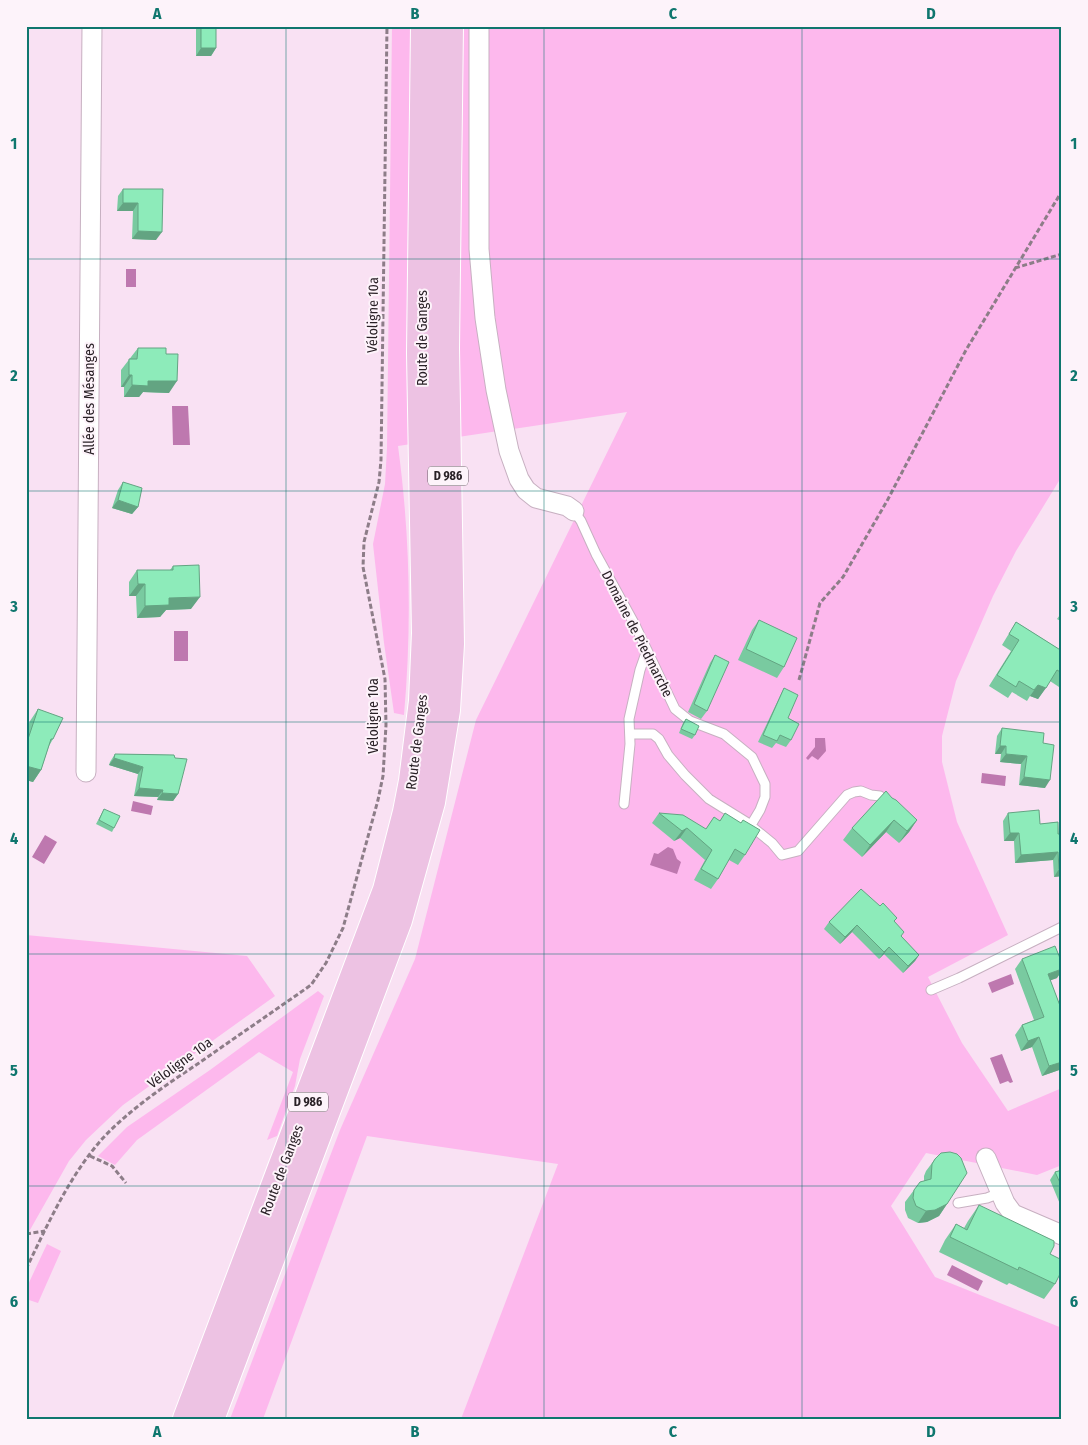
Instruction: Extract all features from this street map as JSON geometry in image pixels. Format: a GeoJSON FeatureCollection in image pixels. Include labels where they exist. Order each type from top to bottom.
{"type":"FeatureCollection","features":[{"type":"Feature","properties":{"kind":"main road","name":"Route de Ganges"},"geometry":{"type":"LineString","coordinates":[[187,1419],[387,890],[413,781],[423,701],[426,633],[421,353],[425,26]]}},
{"type":"Feature","properties":{"kind":"main road","name":"Route de Ganges"},"geometry":{"type":"LineString","coordinates":[[210,1419],[398,920],[432,802],[446,710],[450,644],[445,348],[449,26]]}},
{"type":"Feature","properties":{"kind":"street","name":"Allée des Mésanges"},"geometry":{"type":"LineString","coordinates":[[86,772],[92,26]]}},
{"type":"Feature","properties":{"kind":"street"},"geometry":{"type":"LineString","coordinates":[[479,26],[479,249],[485,318],[496,390],[509,451],[519,479],[526,490],[536,498],[566,506],[574,511]]}},
{"type":"Feature","properties":{"kind":"street"},"geometry":{"type":"LineString","coordinates":[[986,1158],[1005,1204],[1013,1214],[1062,1235]]}},
{"type":"Feature","properties":{"kind":"lane","name":"Domaine de Piedmarche"},"geometry":{"type":"LineString","coordinates":[[574,511],[581,521],[675,708],[690,721],[724,734],[752,758],[765,784],[765,797],[751,825]]}},
{"type":"Feature","properties":{"kind":"lane"},"geometry":{"type":"LineString","coordinates":[[624,804],[630,734],[629,719],[640,670],[647,650]]}},
{"type":"Feature","properties":{"kind":"lane"},"geometry":{"type":"LineString","coordinates":[[630,734],[653,734],[659,739],[668,755],[709,800],[751,825],[772,843],[782,855],[798,851],[842,800],[854,792],[866,792],[871,795],[880,796],[888,806]]}},
{"type":"Feature","properties":{"kind":"lane"},"geometry":{"type":"LineString","coordinates":[[931,990],[1062,927]]}},
{"type":"Feature","properties":{"kind":"lane"},"geometry":{"type":"LineString","coordinates":[[958,1203],[987,1198],[1000,1193]]}},
{"type":"Feature","properties":{"kind":"path","name":"Véloligne 10a"},"geometry":{"type":"LineString","coordinates":[[26,1269],[72,1182],[103,1139],[121,1121],[174,1080],[311,985],[326,963],[343,928],[378,800],[383,776],[386,725],[386,679],[363,567],[364,542],[379,482],[381,460],[387,26]]}},
{"type":"Feature","properties":{"kind":"path"},"geometry":{"type":"LineString","coordinates":[[1057,26],[1062,30]]}},
{"type":"Feature","properties":{"kind":"path"},"geometry":{"type":"LineString","coordinates":[[799,680],[820,603],[843,577],[882,510],[966,350],[1062,190]]}},
{"type":"Feature","properties":{"kind":"path"},"geometry":{"type":"LineString","coordinates":[[1015,268],[1062,254]]}},
{"type":"Feature","properties":{"kind":"path"},"geometry":{"type":"LineString","coordinates":[[90,1156],[112,1166],[126,1183]]}},
{"type":"Feature","properties":{"kind":"path"},"geometry":{"type":"LineString","coordinates":[[26,1234],[45,1231]]}},
{"type":"Feature","properties":{"kind":"shaded area"},"geometry":{"type":"Polygon","coordinates":[[[392,26],[1062,26],[1062,476],[1016,551],[993,596],[956,681],[942,736],[942,762],[957,822],[1008,935],[928,977],[962,1043],[1008,1111],[1062,1088],[1062,1165],[1037,1175],[926,1153],[891,1206],[935,1277],[1062,1328],[1062,1419],[461,1419],[558,1164],[367,1136],[263,1419],[230,1419],[340,1130],[415,959],[476,720],[627,412],[398,446],[405,513],[409,614],[404,715],[394,713],[373,544],[385,484],[387,448],[392,26]]]}},
{"type":"Feature","properties":{"kind":"shaded area"},"geometry":{"type":"Polygon","coordinates":[[[126,269],[136,269],[136,287],[126,287],[126,269]]]}},
{"type":"Feature","properties":{"kind":"shaded area"},"geometry":{"type":"Polygon","coordinates":[[[172,406],[188,406],[190,445],[173,445],[172,406]]]}},
{"type":"Feature","properties":{"kind":"shaded area"},"geometry":{"type":"Polygon","coordinates":[[[174,631],[188,631],[188,661],[174,661],[174,631]]]}},
{"type":"Feature","properties":{"kind":"shaded area"},"geometry":{"type":"Polygon","coordinates":[[[815,738],[825,738],[826,751],[818,760],[812,756],[808,760],[806,758],[815,747],[815,738]]]}},
{"type":"Feature","properties":{"kind":"shaded area"},"geometry":{"type":"Polygon","coordinates":[[[982,773],[1006,776],[1005,786],[981,783],[982,773]]]}},
{"type":"Feature","properties":{"kind":"shaded area"},"geometry":{"type":"Polygon","coordinates":[[[133,801],[153,806],[151,815],[131,811],[133,801]]]}},
{"type":"Feature","properties":{"kind":"shaded area"},"geometry":{"type":"Polygon","coordinates":[[[45,835],[57,842],[44,864],[32,857],[45,835]]]}},
{"type":"Feature","properties":{"kind":"shaded area"},"geometry":{"type":"Polygon","coordinates":[[[668,847],[673,849],[677,859],[681,862],[677,874],[650,865],[654,853],[658,854],[668,847]]]}},
{"type":"Feature","properties":{"kind":"shaded area"},"geometry":{"type":"Polygon","coordinates":[[[26,935],[247,956],[275,996],[123,1105],[86,1140],[69,1161],[26,1237],[26,935]]]}},
{"type":"Feature","properties":{"kind":"shaded area"},"geometry":{"type":"Polygon","coordinates":[[[1011,974],[1014,984],[992,993],[988,983],[1011,974]]]}},
{"type":"Feature","properties":{"kind":"shaded area"},"geometry":{"type":"Polygon","coordinates":[[[318,991],[324,996],[300,1059],[295,1086],[277,1136],[267,1140],[293,1072],[259,1052],[137,1140],[115,1165],[98,1156],[127,1127],[210,1070],[318,991]]]}},
{"type":"Feature","properties":{"kind":"shaded area"},"geometry":{"type":"Polygon","coordinates":[[[1002,1054],[1013,1082],[1010,1083],[1008,1081],[1000,1084],[990,1058],[1002,1054]]]}},
{"type":"Feature","properties":{"kind":"shaded area"},"geometry":{"type":"Polygon","coordinates":[[[47,1244],[61,1251],[38,1303],[26,1299],[26,1289],[47,1244]]]}},
{"type":"Feature","properties":{"kind":"shaded area"},"geometry":{"type":"Polygon","coordinates":[[[952,1265],[983,1281],[978,1291],[947,1275],[952,1265]]]}},
{"type":"Feature","properties":{"kind":"building"},"geometry":{"type":"Polygon","coordinates":[[[201,26],[216,26],[216,48],[201,48],[201,26]]]}},
{"type":"Feature","properties":{"kind":"building"},"geometry":{"type":"Polygon","coordinates":[[[123,189],[163,189],[162,232],[138,231],[138,203],[123,203],[123,189]]]}},
{"type":"Feature","properties":{"kind":"building"},"geometry":{"type":"Polygon","coordinates":[[[138,348],[166,348],[166,354],[178,354],[177,381],[148,381],[148,386],[132,385],[132,375],[129,375],[129,359],[137,359],[138,348]]]}},
{"type":"Feature","properties":{"kind":"building"},"geometry":{"type":"Polygon","coordinates":[[[123,482],[142,488],[138,507],[118,500],[123,482]]]}},
{"type":"Feature","properties":{"kind":"building"},"geometry":{"type":"Polygon","coordinates":[[[199,565],[200,597],[169,598],[169,605],[145,606],[145,584],[138,584],[137,570],[173,570],[173,566],[199,565]]]}},
{"type":"Feature","properties":{"kind":"building"},"geometry":{"type":"Polygon","coordinates":[[[759,620],[797,638],[784,667],[746,649],[759,620]]]}},
{"type":"Feature","properties":{"kind":"building"},"geometry":{"type":"Polygon","coordinates":[[[1016,622],[1062,651],[1062,673],[1057,670],[1046,688],[1038,685],[1034,690],[1019,681],[1016,687],[997,675],[1019,640],[1009,634],[1016,622]]]}},
{"type":"Feature","properties":{"kind":"building"},"geometry":{"type":"Polygon","coordinates":[[[715,655],[729,662],[707,711],[694,704],[715,655]]]}},
{"type":"Feature","properties":{"kind":"building"},"geometry":{"type":"Polygon","coordinates":[[[784,688],[798,695],[788,718],[799,724],[791,740],[780,735],[777,741],[763,735],[784,688]]]}},
{"type":"Feature","properties":{"kind":"building"},"geometry":{"type":"Polygon","coordinates":[[[38,709],[63,718],[53,739],[51,739],[41,770],[26,766],[26,742],[38,709]]]}},
{"type":"Feature","properties":{"kind":"building"},"geometry":{"type":"Polygon","coordinates":[[[686,719],[699,726],[695,735],[681,729],[686,719]]]}},
{"type":"Feature","properties":{"kind":"building"},"geometry":{"type":"Polygon","coordinates":[[[1002,728],[1044,733],[1043,743],[1054,745],[1050,780],[1024,777],[1027,756],[1006,754],[1006,746],[1000,746],[1002,728]]]}},
{"type":"Feature","properties":{"kind":"building"},"geometry":{"type":"Polygon","coordinates":[[[115,754],[174,755],[175,758],[187,759],[178,794],[162,793],[163,790],[139,788],[143,767],[114,758],[115,754]]]}},
{"type":"Feature","properties":{"kind":"building"},"geometry":{"type":"Polygon","coordinates":[[[886,791],[917,820],[907,831],[894,820],[870,845],[852,828],[886,791]]]}},
{"type":"Feature","properties":{"kind":"building"},"geometry":{"type":"Polygon","coordinates":[[[104,809],[120,816],[114,828],[99,820],[104,809]]]}},
{"type":"Feature","properties":{"kind":"building"},"geometry":{"type":"Polygon","coordinates":[[[1039,810],[1040,824],[1058,822],[1058,834],[1062,834],[1062,869],[1059,869],[1058,852],[1021,855],[1019,833],[1010,833],[1008,813],[1039,810]]]}},
{"type":"Feature","properties":{"kind":"building"},"geometry":{"type":"Polygon","coordinates":[[[659,813],[683,815],[706,829],[714,817],[720,821],[725,813],[741,823],[743,820],[760,830],[745,855],[735,849],[718,879],[701,869],[712,850],[687,828],[682,831],[659,813]]]}},
{"type":"Feature","properties":{"kind":"building"},"geometry":{"type":"Polygon","coordinates":[[[861,889],[880,906],[883,903],[897,918],[894,921],[904,932],[901,936],[919,955],[908,966],[889,947],[884,952],[857,925],[845,937],[829,922],[861,889]]]}},
{"type":"Feature","properties":{"kind":"building"},"geometry":{"type":"Polygon","coordinates":[[[1055,946],[1062,963],[1062,969],[1048,974],[1062,1011],[1062,1062],[1049,1066],[1039,1037],[1028,1041],[1022,1025],[1044,1017],[1022,959],[1055,946]]]}},
{"type":"Feature","properties":{"kind":"building"},"geometry":{"type":"Polygon","coordinates":[[[950,1152],[957,1154],[961,1158],[967,1173],[947,1204],[935,1210],[926,1211],[916,1206],[913,1198],[914,1190],[920,1182],[931,1179],[932,1164],[935,1159],[941,1153],[950,1152]]]}},
{"type":"Feature","properties":{"kind":"building"},"geometry":{"type":"Polygon","coordinates":[[[1062,1170],[1062,1187],[1055,1172],[1062,1170]]]}},
{"type":"Feature","properties":{"kind":"building"},"geometry":{"type":"Polygon","coordinates":[[[979,1205],[1054,1241],[1050,1254],[1062,1260],[1062,1270],[1055,1284],[1019,1267],[1018,1270],[950,1237],[956,1224],[967,1230],[979,1205]]]}}]}
